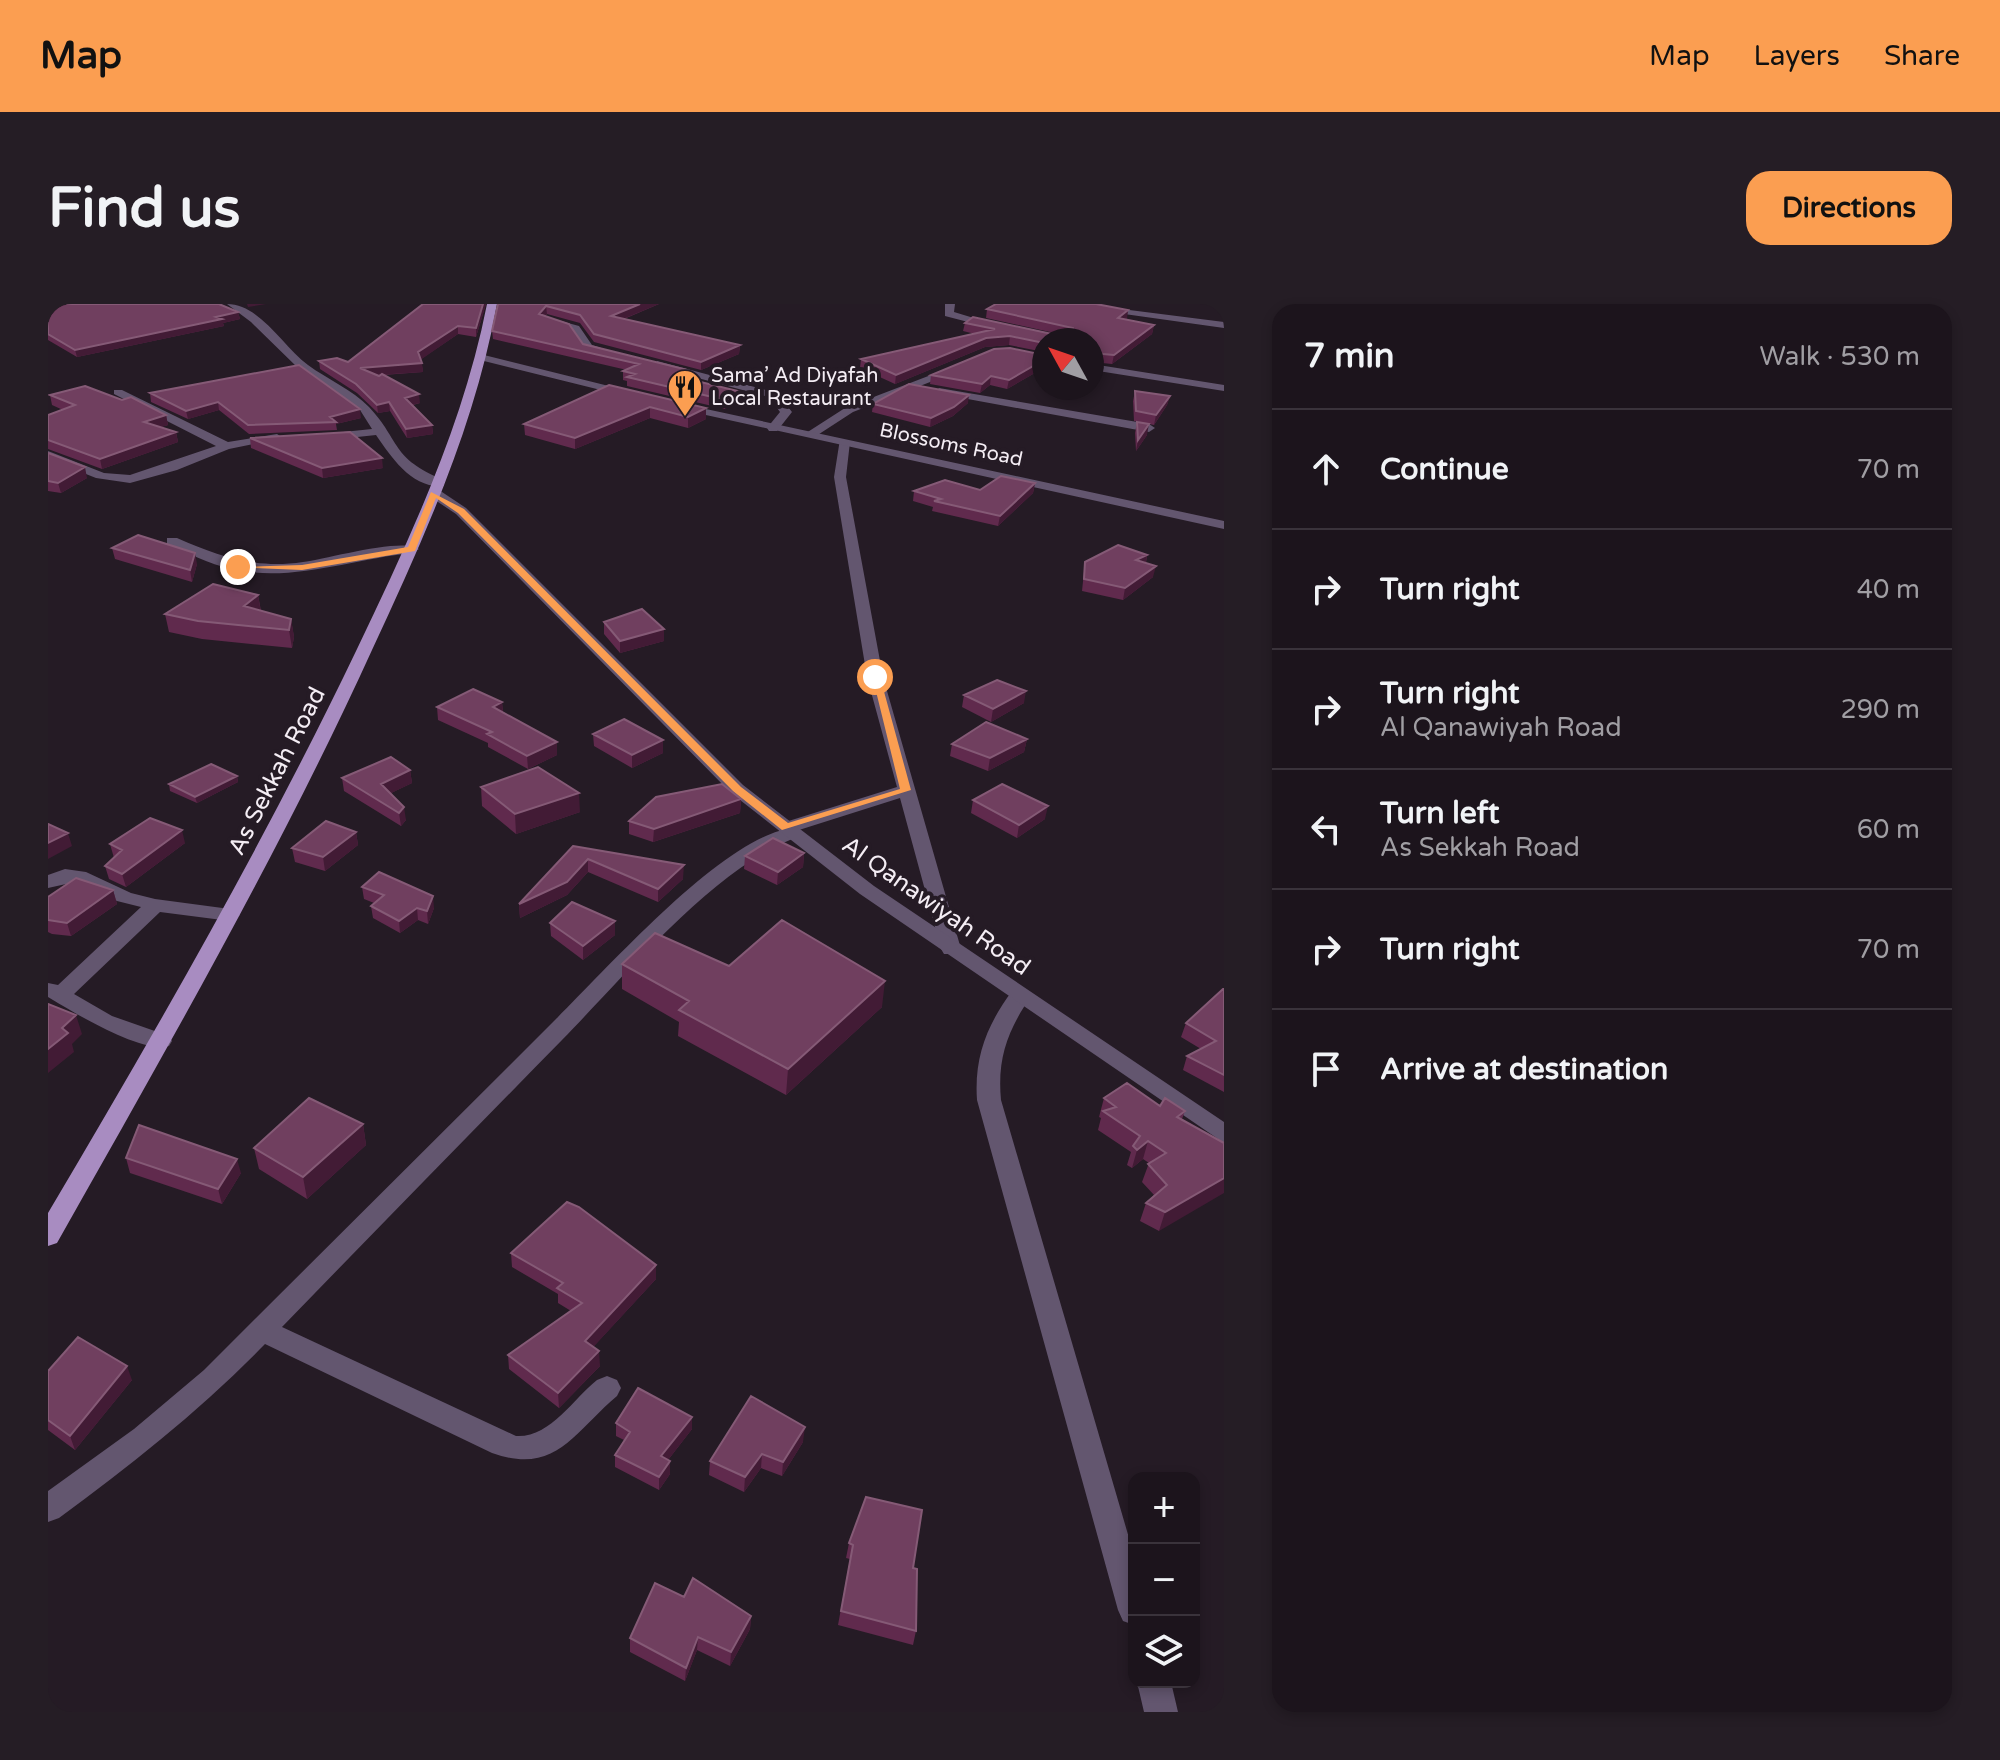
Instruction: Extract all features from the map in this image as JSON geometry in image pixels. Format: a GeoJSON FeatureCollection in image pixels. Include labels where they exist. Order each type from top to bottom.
{"type":"FeatureCollection","features":[{"type":"Feature","properties":{"kind":"main road","name":"As Sekkah Road"},"geometry":{"type":"LineString","coordinates":[[48,1236],[230,915],[353,677],[437,488],[484,358],[492,304]]}},
{"type":"Feature","properties":{"kind":"street","name":"Al Qanawiyah Road"},"geometry":{"type":"LineString","coordinates":[[232,304],[255,320],[302,366],[364,408],[399,460],[437,488],[461,511],[737,789],[951,949],[1224,1134]]}},
{"type":"Feature","properties":{"kind":"street"},"geometry":{"type":"LineString","coordinates":[[950,304],[948,311],[953,316],[1009,328]]}},
{"type":"Feature","properties":{"kind":"street"},"geometry":{"type":"LineString","coordinates":[[1058,304],[1224,325]]}},
{"type":"Feature","properties":{"kind":"street"},"geometry":{"type":"LineString","coordinates":[[546,320],[575,328],[588,347],[625,356]]}},
{"type":"Feature","properties":{"kind":"street"},"geometry":{"type":"LineString","coordinates":[[484,358],[636,396]]}},
{"type":"Feature","properties":{"kind":"street"},"geometry":{"type":"LineString","coordinates":[[640,360],[773,395],[786,412],[773,428]]}},
{"type":"Feature","properties":{"kind":"street"},"geometry":{"type":"LineString","coordinates":[[809,435],[836,416],[966,365]]}},
{"type":"Feature","properties":{"kind":"street"},"geometry":{"type":"LineString","coordinates":[[1104,369],[1224,388]]}},
{"type":"Feature","properties":{"kind":"street"},"geometry":{"type":"LineString","coordinates":[[910,387],[1149,428]]}},
{"type":"Feature","properties":{"kind":"street"},"geometry":{"type":"LineString","coordinates":[[118,392],[226,446]]}},
{"type":"Feature","properties":{"kind":"street","name":"Blossoms Road"},"geometry":{"type":"LineString","coordinates":[[667,403],[1224,525]]}},
{"type":"Feature","properties":{"kind":"street"},"geometry":{"type":"LineString","coordinates":[[316,438],[382,431]]}},
{"type":"Feature","properties":{"kind":"street"},"geometry":{"type":"LineString","coordinates":[[48,455],[98,475],[125,480],[191,461],[226,446],[257,439],[288,438]]}},
{"type":"Feature","properties":{"kind":"street"},"geometry":{"type":"LineString","coordinates":[[844,442],[840,477],[875,677],[951,949]]}},
{"type":"Feature","properties":{"kind":"street"},"geometry":{"type":"LineString","coordinates":[[172,541],[222,563],[251,568],[302,567],[412,549]]}},
{"type":"Feature","properties":{"kind":"street"},"geometry":{"type":"LineString","coordinates":[[48,1508],[144,1438],[214,1378],[645,944],[740,857],[789,830],[906,790]]}},
{"type":"Feature","properties":{"kind":"street"},"geometry":{"type":"LineString","coordinates":[[48,882],[65,875],[79,876],[124,897],[155,905],[230,915]]}},
{"type":"Feature","properties":{"kind":"street"},"geometry":{"type":"LineString","coordinates":[[155,905],[54,992],[132,1034],[161,1041]]}},
{"type":"Feature","properties":{"kind":"street"},"geometry":{"type":"LineString","coordinates":[[1020,996],[1002,1019],[991,1046],[986,1072],[989,1100],[1128,1589]]}},
{"type":"Feature","properties":{"kind":"street"},"geometry":{"type":"LineString","coordinates":[[262,1330],[484,1437],[517,1449],[532,1449],[550,1440],[607,1388]]}},
{"type":"Feature","properties":{"kind":"street"},"geometry":{"type":"LineString","coordinates":[[1155,1688],[1161,1712]]}},
{"type":"Feature","properties":{"kind":"building"},"geometry":{"type":"Polygon","coordinates":[[[48,304],[219,304],[238,312],[216,317],[222,319],[75,350],[48,334],[48,304]]]}},
{"type":"Feature","properties":{"kind":"building"},"geometry":{"type":"Polygon","coordinates":[[[423,304],[483,304],[476,328],[458,326],[418,352],[422,363],[360,368],[379,376],[382,374],[419,394],[405,398],[432,425],[406,429],[389,402],[377,405],[356,384],[319,361],[337,358],[348,362],[423,304]]]}},
{"type":"Feature","properties":{"kind":"building"},"geometry":{"type":"Polygon","coordinates":[[[498,304],[640,304],[611,316],[740,345],[701,362],[594,334],[580,315],[546,306],[539,314],[569,324],[583,344],[684,369],[678,372],[687,374],[680,377],[742,392],[725,400],[627,377],[635,374],[623,371],[639,364],[492,331],[498,304]]]}},
{"type":"Feature","properties":{"kind":"building"},"geometry":{"type":"Polygon","coordinates":[[[996,304],[1096,304],[1128,310],[1118,318],[1154,325],[1114,355],[1104,354],[1104,328],[1073,328],[987,309],[996,304]]]}},
{"type":"Feature","properties":{"kind":"building"},"geometry":{"type":"Polygon","coordinates":[[[973,317],[1032,330],[1032,341],[1010,336],[986,338],[896,375],[861,359],[995,329],[965,323],[973,317]]]}},
{"type":"Feature","properties":{"kind":"building"},"geometry":{"type":"Polygon","coordinates":[[[1010,348],[1032,353],[1032,367],[1009,380],[991,376],[982,384],[931,375],[994,349],[1010,348]]]}},
{"type":"Feature","properties":{"kind":"building"},"geometry":{"type":"Polygon","coordinates":[[[299,365],[360,409],[330,417],[336,422],[248,425],[218,402],[186,411],[150,393],[299,365]]]}},
{"type":"Feature","properties":{"kind":"building"},"geometry":{"type":"Polygon","coordinates":[[[909,384],[969,395],[954,407],[931,418],[873,404],[909,384]]]}},
{"type":"Feature","properties":{"kind":"building"},"geometry":{"type":"Polygon","coordinates":[[[609,385],[706,408],[688,417],[650,407],[575,438],[524,424],[609,385]]]}},
{"type":"Feature","properties":{"kind":"building"},"geometry":{"type":"Polygon","coordinates":[[[85,386],[122,400],[131,397],[166,415],[144,422],[176,432],[100,459],[48,440],[48,415],[75,405],[50,395],[85,386]]]}},
{"type":"Feature","properties":{"kind":"building"},"geometry":{"type":"Polygon","coordinates":[[[1135,391],[1170,396],[1156,415],[1136,411],[1135,391]]]}},
{"type":"Feature","properties":{"kind":"building"},"geometry":{"type":"Polygon","coordinates":[[[1137,422],[1149,424],[1138,440],[1137,422]]]}},
{"type":"Feature","properties":{"kind":"building"},"geometry":{"type":"Polygon","coordinates":[[[350,432],[382,458],[322,468],[250,438],[350,432]]]}},
{"type":"Feature","properties":{"kind":"building"},"geometry":{"type":"Polygon","coordinates":[[[48,453],[85,467],[58,483],[48,481],[48,453]]]}},
{"type":"Feature","properties":{"kind":"building"},"geometry":{"type":"Polygon","coordinates":[[[1001,476],[1035,483],[1000,516],[934,501],[941,499],[914,491],[945,480],[980,490],[1001,476]]]}},
{"type":"Feature","properties":{"kind":"building"},"geometry":{"type":"Polygon","coordinates":[[[138,535],[195,553],[190,570],[112,548],[138,535]]]}},
{"type":"Feature","properties":{"kind":"building"},"geometry":{"type":"Polygon","coordinates":[[[1118,545],[1147,555],[1136,560],[1156,566],[1125,588],[1084,579],[1085,562],[1118,545]]]}},
{"type":"Feature","properties":{"kind":"building"},"geometry":{"type":"Polygon","coordinates":[[[213,584],[258,595],[244,606],[291,619],[289,630],[198,621],[165,614],[213,584]]]}},
{"type":"Feature","properties":{"kind":"building"},"geometry":{"type":"Polygon","coordinates":[[[642,609],[664,629],[620,641],[604,622],[642,609]]]}},
{"type":"Feature","properties":{"kind":"building"},"geometry":{"type":"Polygon","coordinates":[[[997,680],[1026,691],[993,709],[964,695],[997,680]]]}},
{"type":"Feature","properties":{"kind":"building"},"geometry":{"type":"Polygon","coordinates":[[[473,689],[502,702],[493,707],[557,742],[527,756],[487,734],[492,732],[437,707],[473,689]]]}},
{"type":"Feature","properties":{"kind":"building"},"geometry":{"type":"Polygon","coordinates":[[[624,719],[663,740],[632,755],[593,734],[624,719]]]}},
{"type":"Feature","properties":{"kind":"building"},"geometry":{"type":"Polygon","coordinates":[[[986,722],[1027,739],[990,758],[952,744],[986,722]]]}},
{"type":"Feature","properties":{"kind":"building"},"geometry":{"type":"Polygon","coordinates":[[[391,757],[410,770],[381,784],[404,807],[399,813],[342,778],[391,757]]]}},
{"type":"Feature","properties":{"kind":"building"},"geometry":{"type":"Polygon","coordinates":[[[211,764],[237,776],[195,797],[169,784],[211,764]]]}},
{"type":"Feature","properties":{"kind":"building"},"geometry":{"type":"Polygon","coordinates":[[[538,767],[579,793],[515,814],[481,787],[538,767]]]}},
{"type":"Feature","properties":{"kind":"building"},"geometry":{"type":"Polygon","coordinates":[[[722,784],[741,799],[654,829],[629,821],[656,797],[722,784]]]}},
{"type":"Feature","properties":{"kind":"building"},"geometry":{"type":"Polygon","coordinates":[[[1002,784],[1048,806],[1019,825],[973,800],[1002,784]]]}},
{"type":"Feature","properties":{"kind":"building"},"geometry":{"type":"Polygon","coordinates":[[[150,818],[182,830],[122,874],[105,866],[122,850],[110,844],[150,818]]]}},
{"type":"Feature","properties":{"kind":"building"},"geometry":{"type":"Polygon","coordinates":[[[326,821],[356,832],[323,857],[292,848],[326,821]]]}},
{"type":"Feature","properties":{"kind":"building"},"geometry":{"type":"Polygon","coordinates":[[[48,824],[68,833],[48,843],[48,824]]]}},
{"type":"Feature","properties":{"kind":"building"},"geometry":{"type":"Polygon","coordinates":[[[773,838],[804,853],[778,872],[745,856],[773,838]]]}},
{"type":"Feature","properties":{"kind":"building"},"geometry":{"type":"Polygon","coordinates":[[[573,846],[684,865],[658,889],[588,859],[567,882],[519,904],[573,846]]]}},
{"type":"Feature","properties":{"kind":"building"},"geometry":{"type":"Polygon","coordinates":[[[379,872],[433,896],[427,911],[417,908],[399,921],[371,906],[384,895],[362,887],[379,872]]]}},
{"type":"Feature","properties":{"kind":"building"},"geometry":{"type":"Polygon","coordinates":[[[76,878],[113,890],[67,923],[48,920],[48,897],[76,878]]]}},
{"type":"Feature","properties":{"kind":"building"},"geometry":{"type":"Polygon","coordinates":[[[572,902],[615,921],[583,946],[550,923],[572,902]]]}},
{"type":"Feature","properties":{"kind":"building"},"geometry":{"type":"Polygon","coordinates":[[[782,920],[885,981],[788,1069],[679,1010],[689,1001],[622,964],[655,933],[729,966],[782,920]]]}},
{"type":"Feature","properties":{"kind":"building"},"geometry":{"type":"Polygon","coordinates":[[[1223,989],[1224,1075],[1187,1056],[1216,1041],[1186,1023],[1223,989]]]}},
{"type":"Feature","properties":{"kind":"building"},"geometry":{"type":"Polygon","coordinates":[[[48,1004],[76,1015],[62,1028],[68,1033],[48,1049],[48,1004]]]}},
{"type":"Feature","properties":{"kind":"building"},"geometry":{"type":"Polygon","coordinates":[[[1127,1083],[1160,1106],[1165,1098],[1185,1111],[1177,1117],[1224,1143],[1224,1178],[1165,1212],[1146,1203],[1167,1185],[1148,1164],[1166,1153],[1148,1141],[1137,1150],[1133,1146],[1140,1136],[1103,1111],[1116,1107],[1104,1098],[1127,1083]]]}},
{"type":"Feature","properties":{"kind":"building"},"geometry":{"type":"Polygon","coordinates":[[[309,1098],[363,1124],[303,1177],[254,1148],[309,1098]]]}},
{"type":"Feature","properties":{"kind":"building"},"geometry":{"type":"Polygon","coordinates":[[[139,1125],[237,1159],[218,1189],[126,1158],[139,1125]]]}},
{"type":"Feature","properties":{"kind":"building"},"geometry":{"type":"Polygon","coordinates":[[[567,1202],[579,1207],[656,1265],[585,1341],[599,1351],[558,1393],[508,1355],[582,1303],[557,1288],[563,1283],[511,1253],[567,1202]]]}},
{"type":"Feature","properties":{"kind":"building"},"geometry":{"type":"Polygon","coordinates":[[[78,1337],[127,1366],[70,1436],[48,1420],[48,1371],[78,1337]]]}},
{"type":"Feature","properties":{"kind":"building"},"geometry":{"type":"Polygon","coordinates":[[[638,1388],[692,1417],[661,1456],[670,1461],[659,1477],[615,1455],[630,1432],[616,1423],[638,1388]]]}},
{"type":"Feature","properties":{"kind":"building"},"geometry":{"type":"Polygon","coordinates":[[[751,1396],[805,1427],[783,1462],[762,1454],[745,1477],[710,1461],[751,1396]]]}},
{"type":"Feature","properties":{"kind":"building"},"geometry":{"type":"Polygon","coordinates":[[[866,1497],[922,1510],[913,1568],[917,1569],[916,1631],[841,1611],[853,1545],[849,1543],[866,1497]]]}},
{"type":"Feature","properties":{"kind":"building"},"geometry":{"type":"Polygon","coordinates":[[[693,1578],[751,1616],[731,1652],[698,1637],[686,1668],[630,1638],[655,1583],[684,1597],[693,1578]]]}},
{"type":"Feature","properties":{"kind":"place","name":"Sama’ Ad Diyafah Local Restaurant"},"geometry":{"type":"Point","coordinates":[685,418]}},
{"type":"Feature","properties":{"kind":"route"},"geometry":{"type":"LineString","coordinates":[[238,567],[285,569],[412,549],[434,493],[461,511],[737,789],[786,828],[906,790],[875,677]]}}]}
